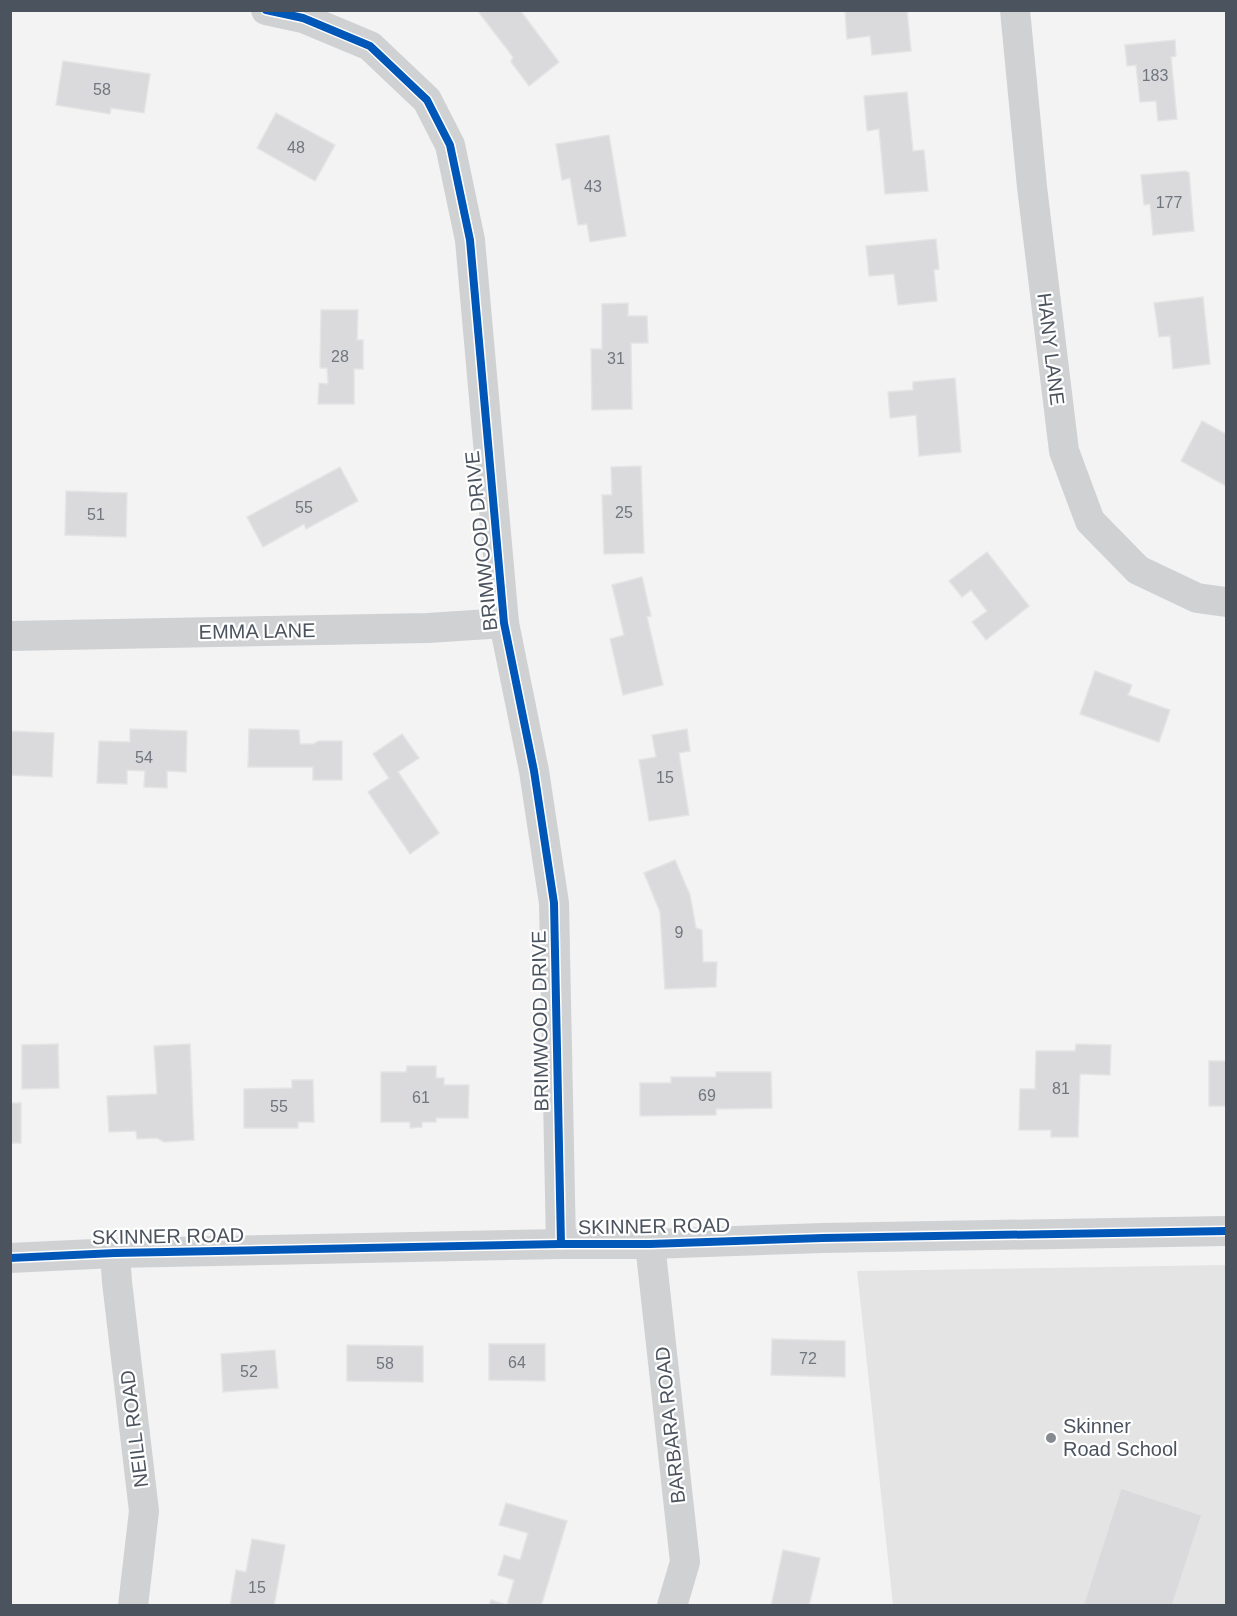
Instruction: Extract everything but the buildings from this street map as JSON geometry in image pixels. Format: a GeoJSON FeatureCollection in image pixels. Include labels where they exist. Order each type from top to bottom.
{"type":"FeatureCollection","features":[{"type":"Feature","properties":{"kind":"street","name":"BRIMWOOD DRIVE"},"geometry":{"type":"LineString","coordinates":[[267,10],[303,18],[370,46],[427,100],[450,145],[470,240],[504,623],[534,771],[554,903],[561,1244]]}},
{"type":"Feature","properties":{"kind":"street","name":"HANY LANE"},"geometry":{"type":"LineString","coordinates":[[1015,10],[1032,187],[1065,451],[1089,521],[1138,570],[1197,598],[1227,602]]}},
{"type":"Feature","properties":{"kind":"street","name":"EMMA LANE"},"geometry":{"type":"LineString","coordinates":[[10,636],[428,628],[504,623]]}},
{"type":"Feature","properties":{"kind":"street","name":"SKINNER ROAD"},"geometry":{"type":"LineString","coordinates":[[10,1258],[115,1253],[1227,1231]]}},
{"type":"Feature","properties":{"kind":"street","name":"BARBARA ROAD"},"geometry":{"type":"LineString","coordinates":[[651,1244],[685,1562],[672,1605]]}},
{"type":"Feature","properties":{"kind":"street","name":"NEILL ROAD"},"geometry":{"type":"LineString","coordinates":[[115,1253],[144,1511],[133,1605]]}},
{"type":"Feature","properties":{"kind":"shaded area","name":"Skinner Road School"},"geometry":{"type":"Polygon","coordinates":[[[1226,1265],[1226,1605],[893,1605],[857,1271],[1226,1265]]]}},
{"type":"Feature","properties":{"kind":"cycle path"},"geometry":{"type":"LineString","coordinates":[[266,10],[303,18],[370,46],[427,100],[450,145],[470,240],[504,623],[534,771],[554,903],[561,1244]]}},
{"type":"Feature","properties":{"kind":"cycle path"},"geometry":{"type":"LineString","coordinates":[[10,1258],[115,1253],[1226,1231]]}},
{"type":"Feature","properties":{"kind":"place","name":"Skinner Road School"},"geometry":{"type":"Point","coordinates":[1051,1438]}}]}
